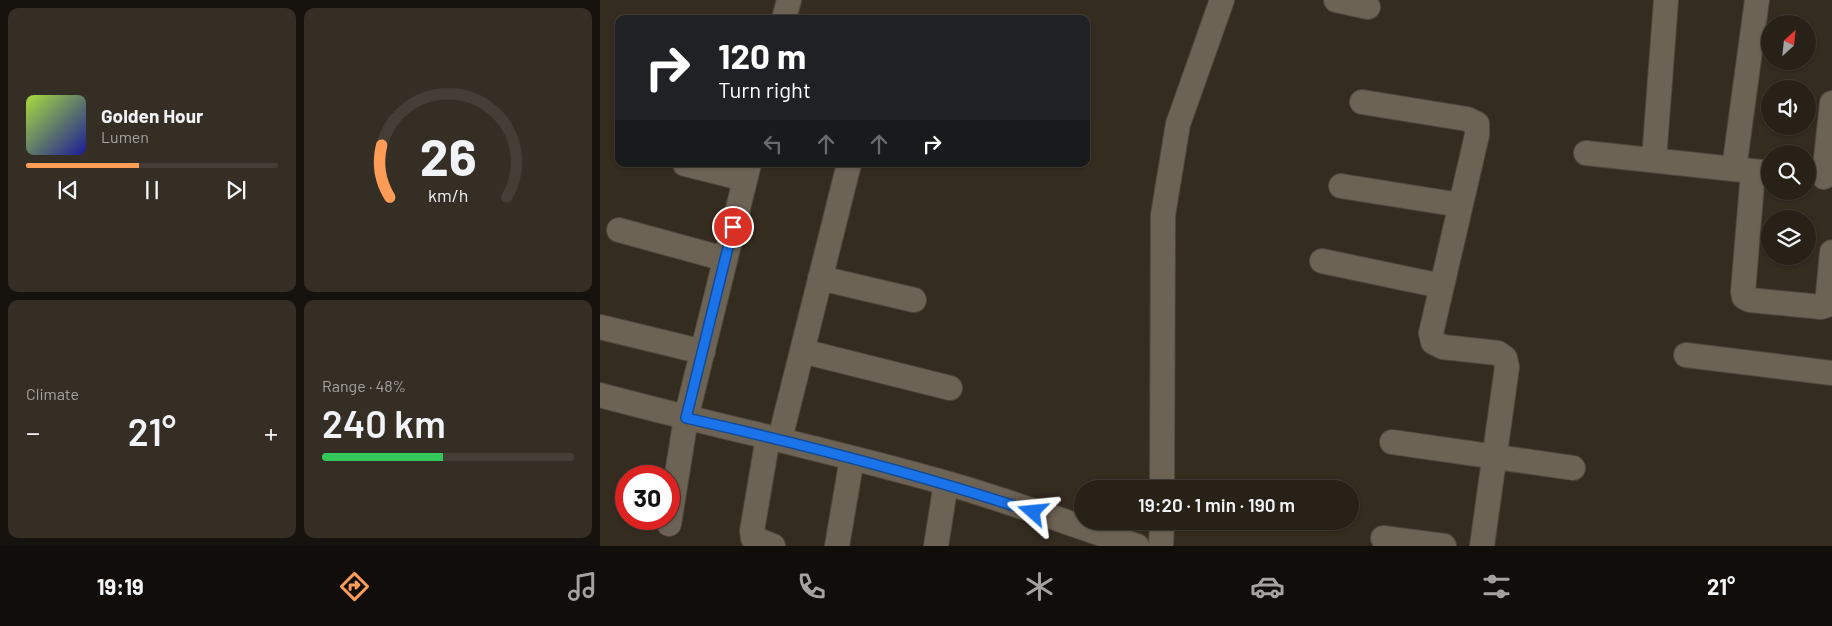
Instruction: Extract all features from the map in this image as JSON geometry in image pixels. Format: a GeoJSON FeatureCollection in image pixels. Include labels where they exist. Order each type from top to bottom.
{"type":"FeatureCollection","features":[{"type":"Feature","properties":{"kind":"street"},"geometry":{"type":"LineString","coordinates":[[785,15],[788,0]]}},
{"type":"Feature","properties":{"kind":"street"},"geometry":{"type":"LineString","coordinates":[[1162,480],[1162,215],[1164,197],[1178,124],[1222,0]]}},
{"type":"Feature","properties":{"kind":"street"},"geometry":{"type":"LineString","coordinates":[[1336,0],[1368,8]]}},
{"type":"Feature","properties":{"kind":"street"},"geometry":{"type":"LineString","coordinates":[[1654,160],[1666,0]]}},
{"type":"Feature","properties":{"kind":"street"},"geometry":{"type":"LineString","coordinates":[[1756,0],[1752,171],[1744,297],[1750,300],[1821,307],[1827,305],[1832,252]]}},
{"type":"Feature","properties":{"kind":"street"},"geometry":{"type":"LineString","coordinates":[[1362,102],[1467,120],[1477,124],[1477,135],[1431,333],[1433,342],[1443,347],[1498,353],[1505,358],[1507,367],[1482,546]]}},
{"type":"Feature","properties":{"kind":"street"},"geometry":{"type":"LineString","coordinates":[[1821,177],[1832,103]]}},
{"type":"Feature","properties":{"kind":"street"},"geometry":{"type":"LineString","coordinates":[[1586,153],[1752,171]]}},
{"type":"Feature","properties":{"kind":"street"},"geometry":{"type":"LineString","coordinates":[[678,465],[686,418],[747,172],[708,167]]}},
{"type":"Feature","properties":{"kind":"street"},"geometry":{"type":"LineString","coordinates":[[773,546],[753,538],[752,531],[774,438],[802,351],[849,167]]}},
{"type":"Feature","properties":{"kind":"street"},"geometry":{"type":"LineString","coordinates":[[1340,186],[1460,204]]}},
{"type":"Feature","properties":{"kind":"street"},"geometry":{"type":"LineString","coordinates":[[618,230],[726,259]]}},
{"type":"Feature","properties":{"kind":"street"},"geometry":{"type":"LineString","coordinates":[[1322,261],[1441,286]]}},
{"type":"Feature","properties":{"kind":"street"},"geometry":{"type":"LineString","coordinates":[[820,278],[914,300]]}},
{"type":"Feature","properties":{"kind":"street"},"geometry":{"type":"LineString","coordinates":[[600,327],[702,352]]}},
{"type":"Feature","properties":{"kind":"street"},"geometry":{"type":"LineString","coordinates":[[802,351],[950,388]]}},
{"type":"Feature","properties":{"kind":"street"},"geometry":{"type":"LineString","coordinates":[[1686,355],[1832,372]]}},
{"type":"Feature","properties":{"kind":"street"},"geometry":{"type":"LineString","coordinates":[[600,394],[686,418],[774,438],[946,483],[1137,546]]}},
{"type":"Feature","properties":{"kind":"street"},"geometry":{"type":"LineString","coordinates":[[1392,442],[1495,455],[1573,468]]}},
{"type":"Feature","properties":{"kind":"street"},"geometry":{"type":"LineString","coordinates":[[836,546],[852,458]]}},
{"type":"Feature","properties":{"kind":"street"},"geometry":{"type":"LineString","coordinates":[[936,546],[946,483]]}},
{"type":"Feature","properties":{"kind":"street"},"geometry":{"type":"LineString","coordinates":[[1161,546],[1162,530]]}},
{"type":"Feature","properties":{"kind":"street"},"geometry":{"type":"LineString","coordinates":[[1383,538],[1444,546]]}},
{"type":"Feature","properties":{"kind":"route"},"geometry":{"type":"LineString","coordinates":[[733,227],[686,418],[780,439],[946,483],[1033,512]]}}]}
